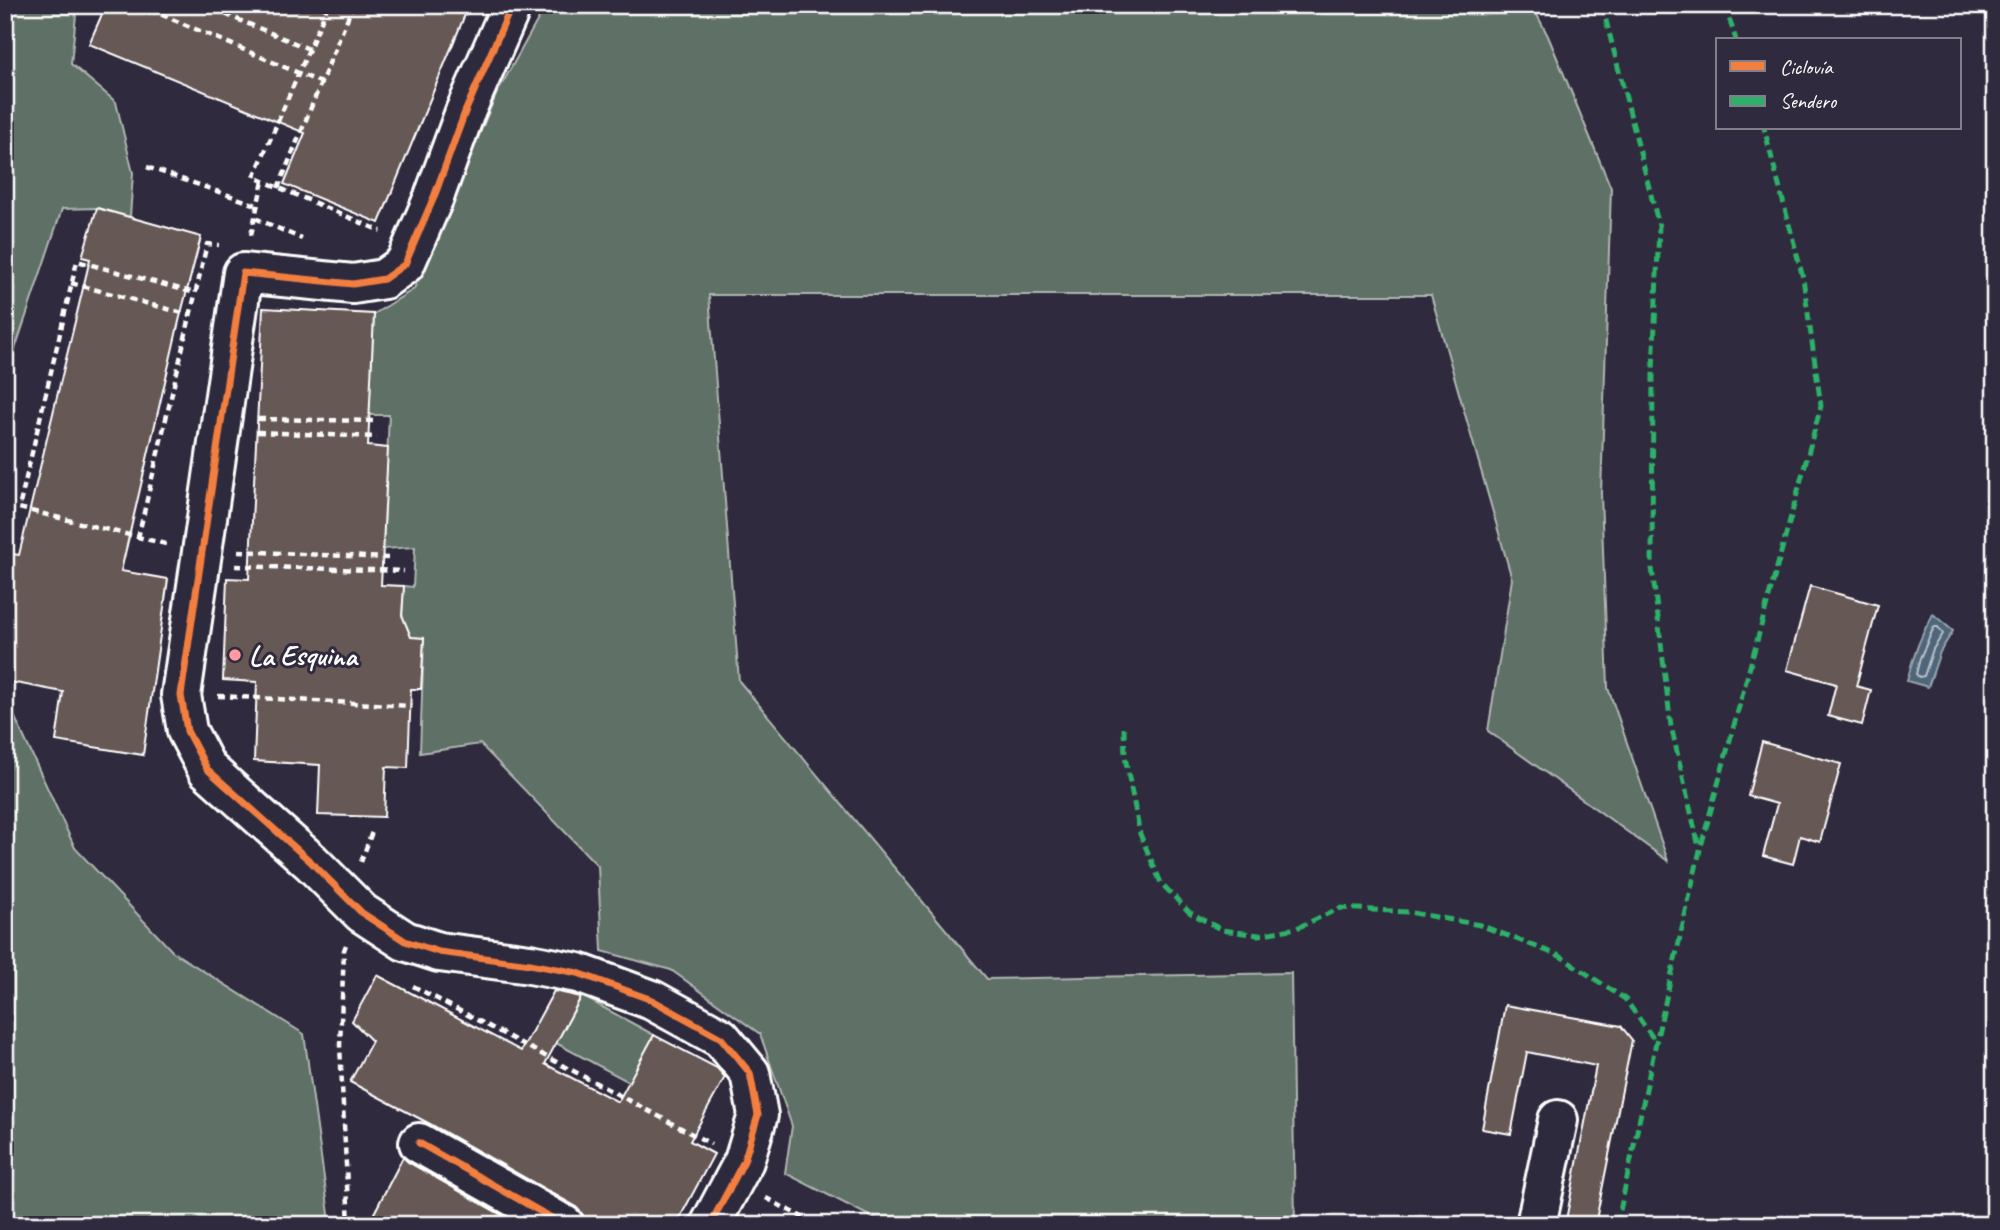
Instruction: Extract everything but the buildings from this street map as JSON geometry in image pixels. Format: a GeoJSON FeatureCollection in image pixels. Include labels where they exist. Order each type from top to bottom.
{"type":"FeatureCollection","features":[{"type":"Feature","properties":{"kind":"street"},"geometry":{"type":"LineString","coordinates":[[512,5],[465,112],[434,197],[405,264],[384,279],[353,284],[243,274],[181,695],[187,731],[207,769],[311,862],[362,913],[405,941],[439,952],[578,973],[652,1000],[721,1038],[750,1073],[758,1115],[739,1171],[710,1225]]}},
{"type":"Feature","properties":{"kind":"street"},"geometry":{"type":"LineString","coordinates":[[1536,1225],[1558,1120]]}},
{"type":"Feature","properties":{"kind":"street"},"geometry":{"type":"LineString","coordinates":[[419,1143],[564,1225]]}},
{"type":"Feature","properties":{"kind":"path"},"geometry":{"type":"LineString","coordinates":[[139,5],[322,83]]}},
{"type":"Feature","properties":{"kind":"path"},"geometry":{"type":"LineString","coordinates":[[203,5],[309,50]]}},
{"type":"Feature","properties":{"kind":"path"},"geometry":{"type":"LineString","coordinates":[[328,5],[254,177],[384,233]]}},
{"type":"Feature","properties":{"kind":"path"},"geometry":{"type":"LineString","coordinates":[[278,188],[354,5]]}},
{"type":"Feature","properties":{"kind":"path"},"geometry":{"type":"LineString","coordinates":[[147,166],[257,205]]}},
{"type":"Feature","properties":{"kind":"path"},"geometry":{"type":"LineString","coordinates":[[255,218],[305,241]]}},
{"type":"Feature","properties":{"kind":"path"},"geometry":{"type":"LineString","coordinates":[[138,538],[19,508],[76,261],[195,293]]}},
{"type":"Feature","properties":{"kind":"path"},"geometry":{"type":"LineString","coordinates":[[71,283],[190,315]]}},
{"type":"Feature","properties":{"kind":"path"},"geometry":{"type":"LineString","coordinates":[[254,418],[378,421]]}},
{"type":"Feature","properties":{"kind":"path"},"geometry":{"type":"LineString","coordinates":[[252,432],[377,438]]}},
{"type":"Feature","properties":{"kind":"path"},"geometry":{"type":"LineString","coordinates":[[237,551],[388,558]]}},
{"type":"Feature","properties":{"kind":"path"},"geometry":{"type":"LineString","coordinates":[[233,566],[404,571]]}},
{"type":"Feature","properties":{"kind":"path"},"geometry":{"type":"LineString","coordinates":[[205,695],[412,706]]}},
{"type":"Feature","properties":{"kind":"path"},"geometry":{"type":"LineString","coordinates":[[349,1225],[340,1045],[344,950],[362,913]]}},
{"type":"Feature","properties":{"kind":"path"},"geometry":{"type":"LineString","coordinates":[[344,950],[356,956]]}},
{"type":"Feature","properties":{"kind":"path"},"geometry":{"type":"LineString","coordinates":[[405,982],[739,1171],[817,1225]]}},
{"type":"Feature","properties":{"kind":"green space"},"geometry":{"type":"Polygon","coordinates":[[[5,5],[77,5],[71,64],[116,102],[133,173],[130,217],[97,208],[62,209],[5,379],[5,5]]]}},
{"type":"Feature","properties":{"kind":"green space"},"geometry":{"type":"Polygon","coordinates":[[[546,5],[1532,5],[1548,36],[1611,188],[1601,494],[1608,688],[1668,861],[1488,731],[1512,579],[1431,295],[709,295],[739,681],[987,979],[1291,973],[1295,1225],[887,1225],[785,1173],[792,1126],[760,1034],[671,970],[602,951],[598,866],[480,744],[420,753],[424,638],[401,637],[404,586],[413,587],[415,547],[383,549],[389,415],[369,415],[374,314],[414,289],[496,95],[546,5]]]}},
{"type":"Feature","properties":{"kind":"green space"},"geometry":{"type":"Polygon","coordinates":[[[5,696],[75,848],[173,952],[304,1034],[329,1214],[324,1225],[5,1225],[5,696]]]}},
{"type":"Feature","properties":{"kind":"green space"},"geometry":{"type":"Polygon","coordinates":[[[582,996],[654,1035],[629,1082],[556,1043],[582,996]]]}},
{"type":"Feature","properties":{"kind":"water"},"geometry":{"type":"Polygon","coordinates":[[[1933,614],[1953,631],[1940,652],[1928,687],[1907,681],[1917,646],[1933,614]]]}},
{"type":"Feature","properties":{"kind":"marked path"},"geometry":{"type":"LineString","coordinates":[[1602,5],[1659,226],[1653,372],[1652,568],[1671,726],[1699,847]]}},
{"type":"Feature","properties":{"kind":"marked path"},"geometry":{"type":"LineString","coordinates":[[1725,5],[1735,38]]}},
{"type":"Feature","properties":{"kind":"marked path"},"geometry":{"type":"LineString","coordinates":[[1617,1225],[1700,850],[1821,406],[1803,278],[1765,130]]}},
{"type":"Feature","properties":{"kind":"marked path"},"geometry":{"type":"LineString","coordinates":[[1124,728],[1125,757],[1140,834],[1161,883],[1189,912],[1222,930],[1259,935],[1297,928],[1340,908],[1408,912],[1480,925],[1560,956],[1625,999],[1656,1042]]}},
{"type":"Feature","properties":{"kind":"cycle path"},"geometry":{"type":"LineString","coordinates":[[512,5],[465,112],[434,197],[405,264],[384,279],[353,284],[243,273],[181,695],[187,731],[207,769],[311,862],[362,913],[405,941],[439,952],[578,973],[652,1000],[721,1038],[750,1073],[758,1115],[744,1161],[710,1225]]}},
{"type":"Feature","properties":{"kind":"cycle path"},"geometry":{"type":"LineString","coordinates":[[419,1143],[564,1225]]}},
{"type":"Feature","properties":{"kind":"place","name":"La Esquina"},"geometry":{"type":"Point","coordinates":[235,655]}}]}
